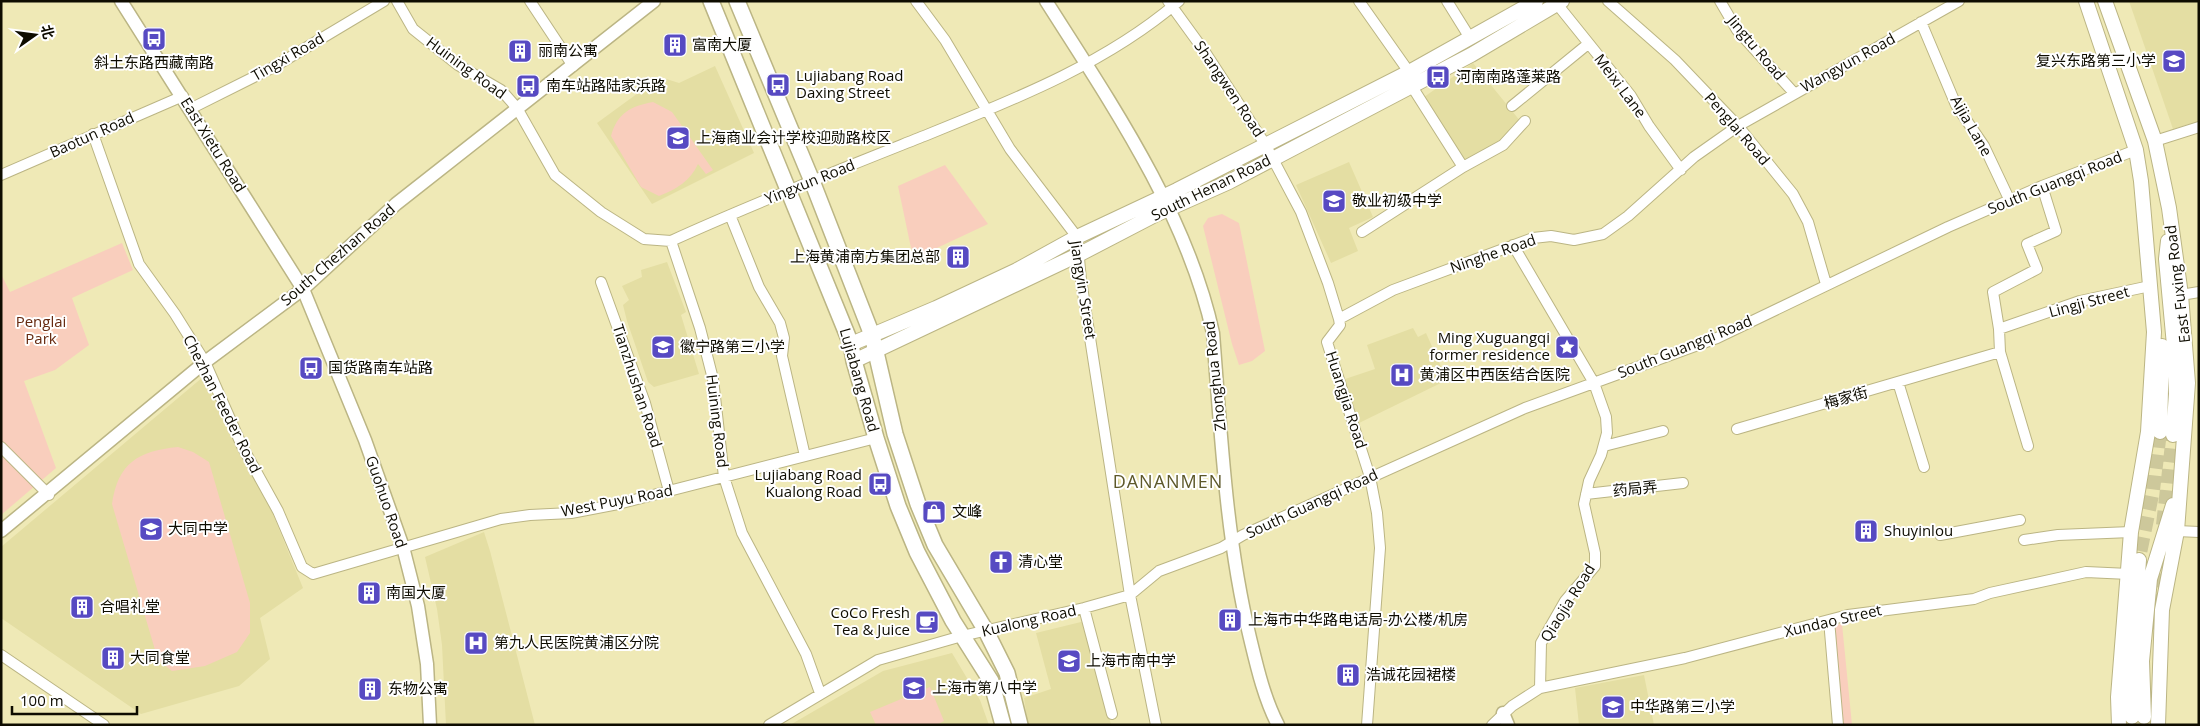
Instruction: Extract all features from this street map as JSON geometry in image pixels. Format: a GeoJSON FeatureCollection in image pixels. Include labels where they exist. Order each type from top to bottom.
{"type":"FeatureCollection","features":[{"type":"Feature","properties":{"kind":"main road","name":"Lujiabang Road"},"geometry":{"type":"LineString","coordinates":[[711,1],[851,344],[876,438],[898,506],[917,552],[962,636],[991,681],[1003,725]]}},
{"type":"Feature","properties":{"kind":"main road","name":"Lujiabang Road"},"geometry":{"type":"LineString","coordinates":[[737,1],[812,181],[872,335],[894,434],[918,504],[936,545],[986,631],[1007,673],[1020,725]]}},
{"type":"Feature","properties":{"kind":"main road","name":"South Henan Road"},"geometry":{"type":"LineString","coordinates":[[851,344],[936,308],[1017,270],[1077,237],[1165,203],[1229,182],[1410,78],[1521,5],[1536,1]]}},
{"type":"Feature","properties":{"kind":"main road","name":"East Fuxing Road"},"geometry":{"type":"LineString","coordinates":[[2086,1],[2136,150],[2142,181],[2154,332],[2148,432],[2132,526],[2118,697],[2119,725]]}},
{"type":"Feature","properties":{"kind":"main road","name":"East Fuxing Road"},"geometry":{"type":"LineString","coordinates":[[2105,1],[2155,141],[2171,223],[2181,296],[2188,383],[2177,531],[2162,610],[2158,725]]}},
{"type":"Feature","properties":{"kind":"main road","name":"South Henan Road"},"geometry":{"type":"LineString","coordinates":[[854,361],[1080,254],[1265,144],[1410,78],[1479,50],[1560,2]]}},
{"type":"Feature","properties":{"kind":"main road"},"geometry":{"type":"LineString","coordinates":[[2146,232],[2153,247],[2162,339],[2166,433],[2176,394],[2174,345],[2166,259],[2171,223]]}},
{"type":"Feature","properties":{"kind":"main road"},"geometry":{"type":"LineString","coordinates":[[2132,526],[2140,541],[2131,672],[2138,717],[2150,580],[2182,476]]}},
{"type":"Feature","properties":{"kind":"street","name":"East Xietu Road"},"geometry":{"type":"LineString","coordinates":[[121,1],[183,96],[303,289]]}},
{"type":"Feature","properties":{"kind":"street","name":"Tingxi Road"},"geometry":{"type":"LineString","coordinates":[[190,109],[272,68],[384,1]]}},
{"type":"Feature","properties":{"kind":"street","name":"Huining Road"},"geometry":{"type":"LineString","coordinates":[[397,1],[413,29],[458,65],[502,90],[517,108],[555,175],[601,212],[644,238],[671,241],[700,328],[713,380],[724,477],[742,534],[806,654],[820,693]]}},
{"type":"Feature","properties":{"kind":"street"},"geometry":{"type":"LineString","coordinates":[[530,1],[573,66]]}},
{"type":"Feature","properties":{"kind":"street","name":"South Chezhan Road"},"geometry":{"type":"LineString","coordinates":[[1,531],[48,495],[204,362],[303,289],[396,204],[654,1]]}},
{"type":"Feature","properties":{"kind":"street","name":"Jiangyin Street"},"geometry":{"type":"LineString","coordinates":[[916,1],[945,40],[986,111],[1023,168],[1077,237],[1081,280],[1130,595],[1156,725]]}},
{"type":"Feature","properties":{"kind":"street","name":"Zhonghua Road"},"geometry":{"type":"LineString","coordinates":[[1046,1],[1115,110],[1165,203],[1194,266],[1206,304],[1212,333],[1238,588],[1257,667],[1278,725]]}},
{"type":"Feature","properties":{"kind":"street"},"geometry":{"type":"LineString","coordinates":[[1359,1],[1410,78],[1462,167]]}},
{"type":"Feature","properties":{"kind":"street"},"geometry":{"type":"LineString","coordinates":[[1447,1],[1470,38]]}},
{"type":"Feature","properties":{"kind":"street","name":"Penglai Road"},"geometry":{"type":"LineString","coordinates":[[1608,1],[1675,60],[1738,126],[1792,194],[1808,222],[1826,284]]}},
{"type":"Feature","properties":{"kind":"street","name":"Jingtu Road"},"geometry":{"type":"LineString","coordinates":[[1720,1],[1737,30],[1794,93]]}},
{"type":"Feature","properties":{"kind":"street","name":"Wangyun Road"},"geometry":{"type":"LineString","coordinates":[[1738,126],[1959,1]]}},
{"type":"Feature","properties":{"kind":"street","name":"Meixi Lane"},"geometry":{"type":"LineString","coordinates":[[1560,2],[1588,44],[1630,96],[1681,170]]}},
{"type":"Feature","properties":{"kind":"street","name":"Yingxun Road"},"geometry":{"type":"LineString","coordinates":[[671,241],[788,190],[986,111],[1086,64],[1173,3]]}},
{"type":"Feature","properties":{"kind":"street","name":"Shangwen Road"},"geometry":{"type":"LineString","coordinates":[[1173,3],[1265,144],[1301,212],[1328,283],[1339,319]]}},
{"type":"Feature","properties":{"kind":"street","name":"Aijia Lane"},"geometry":{"type":"LineString","coordinates":[[1921,22],[1956,105],[1984,146],[2010,202]]}},
{"type":"Feature","properties":{"kind":"street"},"geometry":{"type":"LineString","coordinates":[[1512,106],[1588,44]]}},
{"type":"Feature","properties":{"kind":"street","name":"Baotun Road"},"geometry":{"type":"LineString","coordinates":[[1,175],[183,96]]}},
{"type":"Feature","properties":{"kind":"street"},"geometry":{"type":"LineString","coordinates":[[1362,232],[1462,167],[1503,144],[1525,121]]}},
{"type":"Feature","properties":{"kind":"street","name":"Ninghe Road"},"geometry":{"type":"LineString","coordinates":[[1339,319],[1393,290],[1533,238],[1551,236],[1574,240],[1603,234],[1628,216],[1694,157],[1738,126]]}},
{"type":"Feature","properties":{"kind":"street"},"geometry":{"type":"LineString","coordinates":[[2155,141],[2199,127]]}},
{"type":"Feature","properties":{"kind":"street","name":"Chezhan Feeder Road"},"geometry":{"type":"LineString","coordinates":[[94,134],[140,264],[175,314],[204,362],[242,446],[278,512],[302,567]]}},
{"type":"Feature","properties":{"kind":"street","name":"South Guangqi Road"},"geometry":{"type":"LineString","coordinates":[[1232,541],[1525,408],[1716,338],[1826,284],[2042,186],[2136,150]]}},
{"type":"Feature","properties":{"kind":"street"},"geometry":{"type":"LineString","coordinates":[[2028,446],[2000,352],[1999,329],[1993,292],[2037,269],[2027,244],[2056,231],[2042,186]]}},
{"type":"Feature","properties":{"kind":"street"},"geometry":{"type":"LineString","coordinates":[[730,215],[759,287],[780,324],[784,338],[782,356],[806,456]]}},
{"type":"Feature","properties":{"kind":"street","name":"Qiaojia Road"},"geometry":{"type":"LineString","coordinates":[[1513,245],[1594,383],[1606,417],[1607,433],[1604,446],[1589,481],[1584,504],[1595,552],[1594,566],[1565,601],[1541,643],[1540,688]]}},
{"type":"Feature","properties":{"kind":"street","name":"Tianzhushan Road"},"geometry":{"type":"LineString","coordinates":[[601,282],[645,403],[669,491]]}},
{"type":"Feature","properties":{"kind":"street","name":"Lingji Street"},"geometry":{"type":"LineString","coordinates":[[1999,329],[2080,301],[2150,286]]}},
{"type":"Feature","properties":{"kind":"street","name":"Guohuo Road"},"geometry":{"type":"LineString","coordinates":[[303,289],[365,440],[403,547],[418,606],[424,644],[430,725]]}},
{"type":"Feature","properties":{"kind":"street"},"geometry":{"type":"LineString","coordinates":[[2181,296],[2199,292]]}},
{"type":"Feature","properties":{"kind":"street","name":"Huangjia Road"},"geometry":{"type":"LineString","coordinates":[[1339,319],[1340,325],[1326,342],[1370,477],[1380,548],[1367,725]]}},
{"type":"Feature","properties":{"kind":"street","name":"梅家街"},"geometry":{"type":"LineString","coordinates":[[1737,429],[2000,352]]}},
{"type":"Feature","properties":{"kind":"street"},"geometry":{"type":"LineString","coordinates":[[1898,382],[1924,467]]}},
{"type":"Feature","properties":{"kind":"street"},"geometry":{"type":"LineString","coordinates":[[1604,446],[1663,432]]}},
{"type":"Feature","properties":{"kind":"street","name":"West Puyu Road"},"geometry":{"type":"LineString","coordinates":[[302,567],[313,574],[500,519],[535,514],[571,513],[669,491],[876,438]]}},
{"type":"Feature","properties":{"kind":"street"},"geometry":{"type":"LineString","coordinates":[[1,447],[48,495]]}},
{"type":"Feature","properties":{"kind":"street","name":"药局弄"},"geometry":{"type":"LineString","coordinates":[[1586,494],[1684,484]]}},
{"type":"Feature","properties":{"kind":"street"},"geometry":{"type":"LineString","coordinates":[[1940,535],[2020,520]]}},
{"type":"Feature","properties":{"kind":"street"},"geometry":{"type":"LineString","coordinates":[[2024,540],[2058,534],[2132,526]]}},
{"type":"Feature","properties":{"kind":"street"},"geometry":{"type":"LineString","coordinates":[[2177,531],[2199,532]]}},
{"type":"Feature","properties":{"kind":"street","name":"Kualong Road"},"geometry":{"type":"LineString","coordinates":[[769,725],[878,660],[962,636],[1084,608],[1130,595],[1159,571],[1186,563],[1232,541]]}},
{"type":"Feature","properties":{"kind":"street","name":"Xundao Street"},"geometry":{"type":"LineString","coordinates":[[1540,688],[1685,658],[1829,620],[1903,606],[1974,599],[1990,593],[2086,572],[2129,574]]}},
{"type":"Feature","properties":{"kind":"street"},"geometry":{"type":"LineString","coordinates":[[1084,608],[1112,714]]}},
{"type":"Feature","properties":{"kind":"street"},"geometry":{"type":"LineString","coordinates":[[1829,620],[1838,725]]}},
{"type":"Feature","properties":{"kind":"street"},"geometry":{"type":"LineString","coordinates":[[1,655],[104,725]]}},
{"type":"Feature","properties":{"kind":"street"},"geometry":{"type":"LineString","coordinates":[[1492,725],[1506,719],[1540,688]]}},
{"type":"Feature","properties":{"kind":"shaded area","name":"复兴东路第三小学"},"geometry":{"type":"Polygon","coordinates":[[[2129,1],[2199,1],[2199,121],[2173,129],[2129,1]]]}},
{"type":"Feature","properties":{"kind":"shaded area"},"geometry":{"type":"Polygon","coordinates":[[[1473,63],[1521,122],[1501,142],[1464,161],[1424,97],[1473,63]]]}},
{"type":"Feature","properties":{"kind":"shaded area","name":"上海商业会计学校迎勋路校区"},"geometry":{"type":"Polygon","coordinates":[[[715,66],[754,153],[652,204],[597,123],[660,77],[679,83],[715,66]]]}},
{"type":"Feature","properties":{"kind":"shaded area","name":"敬业初级中学"},"geometry":{"type":"Polygon","coordinates":[[[1349,162],[1373,217],[1349,228],[1358,251],[1331,263],[1296,185],[1349,162]]]}},
{"type":"Feature","properties":{"kind":"shaded area","name":"徽宁路第三小学"},"geometry":{"type":"Polygon","coordinates":[[[667,262],[686,312],[681,315],[699,374],[654,387],[648,382],[627,321],[623,305],[629,300],[622,286],[642,277],[641,270],[667,262]]]}},
{"type":"Feature","properties":{"kind":"shaded area","name":"黄浦区中西医结合医院"},"geometry":{"type":"Polygon","coordinates":[[[1413,328],[1418,337],[1426,333],[1447,380],[1357,424],[1342,380],[1375,369],[1367,345],[1413,328]]]}},
{"type":"Feature","properties":{"kind":"shaded area","name":"大同中学"},"geometry":{"type":"Polygon","coordinates":[[[203,377],[237,448],[272,512],[303,588],[260,618],[270,659],[239,686],[141,714],[1,618],[1,547],[203,377]]]}},
{"type":"Feature","properties":{"kind":"shaded area"},"geometry":{"type":"Polygon","coordinates":[[[484,532],[535,725],[446,725],[442,645],[437,609],[425,557],[484,532]]]}},
{"type":"Feature","properties":{"kind":"shaded area","name":"上海市南中学"},"geometry":{"type":"Polygon","coordinates":[[[1085,621],[1111,725],[1028,725],[1024,698],[1051,689],[1036,633],[1085,621]]]}},
{"type":"Feature","properties":{"kind":"shaded area","name":"上海市第八中学"},"geometry":{"type":"Polygon","coordinates":[[[952,653],[980,700],[989,725],[790,725],[883,671],[952,653]]]}},
{"type":"Feature","properties":{"kind":"shaded area","name":"中华路第三小学"},"geometry":{"type":"Polygon","coordinates":[[[1644,675],[1654,725],[1579,725],[1575,688],[1644,675]]]}},
{"type":"Feature","properties":{"kind":"green space"},"geometry":{"type":"Polygon","coordinates":[[[653,102],[672,112],[713,170],[706,174],[698,164],[682,184],[659,196],[641,187],[611,136],[621,116],[632,108],[653,102]]]}},
{"type":"Feature","properties":{"kind":"green space"},"geometry":{"type":"Polygon","coordinates":[[[945,165],[988,224],[922,255],[911,248],[898,186],[945,165]]]}},
{"type":"Feature","properties":{"kind":"green space"},"geometry":{"type":"Polygon","coordinates":[[[1222,214],[1239,223],[1265,351],[1252,361],[1239,365],[1232,344],[1203,226],[1208,218],[1222,214]]]}},
{"type":"Feature","properties":{"kind":"green space","name":"Penglai Park"},"geometry":{"type":"Polygon","coordinates":[[[122,243],[133,270],[72,298],[89,345],[55,370],[24,381],[56,468],[1,515],[1,274],[10,292],[122,243]]]}},
{"type":"Feature","properties":{"kind":"green space"},"geometry":{"type":"Polygon","coordinates":[[[178,447],[193,452],[209,462],[250,603],[250,633],[237,652],[205,666],[172,671],[158,660],[112,504],[119,478],[132,462],[152,452],[178,447]]]}},
{"type":"Feature","properties":{"kind":"green space"},"geometry":{"type":"Polygon","coordinates":[[[1842,624],[1852,725],[1842,725],[1834,625],[1842,624]]]}},
{"type":"Feature","properties":{"kind":"green space"},"geometry":{"type":"Polygon","coordinates":[[[930,687],[944,721],[936,725],[876,725],[870,712],[930,687]]]}},
{"type":"Feature","properties":{"kind":"tunnel"},"geometry":{"type":"LineString","coordinates":[[2139,572],[2139,558],[2153,490],[2160,432]]}},
{"type":"Feature","properties":{"kind":"tunnel"},"geometry":{"type":"LineString","coordinates":[[2163,525],[2173,435]]}},
{"type":"Feature","properties":{"kind":"tunnel"},"geometry":{"type":"LineString","coordinates":[[2152,629],[2159,561]]}},
{"type":"Feature","properties":{"kind":"tunnel"},"geometry":{"type":"LineString","coordinates":[[2135,703],[2137,725]]}},
{"type":"Feature","properties":{"kind":"place","name":"斜土东路西藏南路"},"geometry":{"type":"Point","coordinates":[154,39]}},
{"type":"Feature","properties":{"kind":"place","name":"富南大厦"},"geometry":{"type":"Point","coordinates":[675,45]}},
{"type":"Feature","properties":{"kind":"place","name":"丽南公寓"},"geometry":{"type":"Point","coordinates":[520,51]}},
{"type":"Feature","properties":{"kind":"place","name":"复兴东路第三小学"},"geometry":{"type":"Point","coordinates":[2174,61]}},
{"type":"Feature","properties":{"kind":"place","name":"河南南路蓬莱路"},"geometry":{"type":"Point","coordinates":[1438,77]}},
{"type":"Feature","properties":{"kind":"place","name":"Lujiabang Road Daxing Street"},"geometry":{"type":"Point","coordinates":[778,85]}},
{"type":"Feature","properties":{"kind":"place","name":"南车站路陆家浜路"},"geometry":{"type":"Point","coordinates":[528,86]}},
{"type":"Feature","properties":{"kind":"place","name":"上海商业会计学校迎勋路校区"},"geometry":{"type":"Point","coordinates":[678,138]}},
{"type":"Feature","properties":{"kind":"place","name":"敬业初级中学"},"geometry":{"type":"Point","coordinates":[1334,201]}},
{"type":"Feature","properties":{"kind":"place","name":"上海黄浦南方集团总部"},"geometry":{"type":"Point","coordinates":[958,257]}},
{"type":"Feature","properties":{"kind":"place","name":"徽宁路第三小学"},"geometry":{"type":"Point","coordinates":[663,347]}},
{"type":"Feature","properties":{"kind":"place","name":"Ming Xuguangqi former residence"},"geometry":{"type":"Point","coordinates":[1567,347]}},
{"type":"Feature","properties":{"kind":"place","name":"国货路南车站路"},"geometry":{"type":"Point","coordinates":[311,368]}},
{"type":"Feature","properties":{"kind":"place","name":"黄浦区中西医结合医院"},"geometry":{"type":"Point","coordinates":[1402,375]}},
{"type":"Feature","properties":{"kind":"place","name":"Lujiabang Road Kualong Road"},"geometry":{"type":"Point","coordinates":[880,484]}},
{"type":"Feature","properties":{"kind":"place","name":"文峰"},"geometry":{"type":"Point","coordinates":[934,512]}},
{"type":"Feature","properties":{"kind":"place","name":"大同中学"},"geometry":{"type":"Point","coordinates":[151,529]}},
{"type":"Feature","properties":{"kind":"place","name":"Shuyinlou"},"geometry":{"type":"Point","coordinates":[1866,531]}},
{"type":"Feature","properties":{"kind":"place","name":"清心堂"},"geometry":{"type":"Point","coordinates":[1001,562]}},
{"type":"Feature","properties":{"kind":"place","name":"南国大厦"},"geometry":{"type":"Point","coordinates":[369,593]}},
{"type":"Feature","properties":{"kind":"place","name":"合唱礼堂"},"geometry":{"type":"Point","coordinates":[82,607]}},
{"type":"Feature","properties":{"kind":"place","name":"上海市中华路电话局-办公楼/机房"},"geometry":{"type":"Point","coordinates":[1230,620]}},
{"type":"Feature","properties":{"kind":"place","name":"CoCo Fresh Tea & Juice"},"geometry":{"type":"Point","coordinates":[927,622]}},
{"type":"Feature","properties":{"kind":"place","name":"第九人民医院黄浦区分院"},"geometry":{"type":"Point","coordinates":[476,643]}},
{"type":"Feature","properties":{"kind":"place","name":"大同食堂"},"geometry":{"type":"Point","coordinates":[113,658]}},
{"type":"Feature","properties":{"kind":"place","name":"上海市南中学"},"geometry":{"type":"Point","coordinates":[1069,661]}},
{"type":"Feature","properties":{"kind":"place","name":"浩诚花园裙楼"},"geometry":{"type":"Point","coordinates":[1348,675]}},
{"type":"Feature","properties":{"kind":"place","name":"上海市第八中学"},"geometry":{"type":"Point","coordinates":[914,688]}},
{"type":"Feature","properties":{"kind":"place","name":"东物公寓"},"geometry":{"type":"Point","coordinates":[370,689]}},
{"type":"Feature","properties":{"kind":"place","name":"中华路第三小学"},"geometry":{"type":"Point","coordinates":[1613,707]}},
{"type":"Feature","properties":{"kind":"district","name":"DANANMEN"},"geometry":{"type":"Point","coordinates":[1168,482]}}]}
